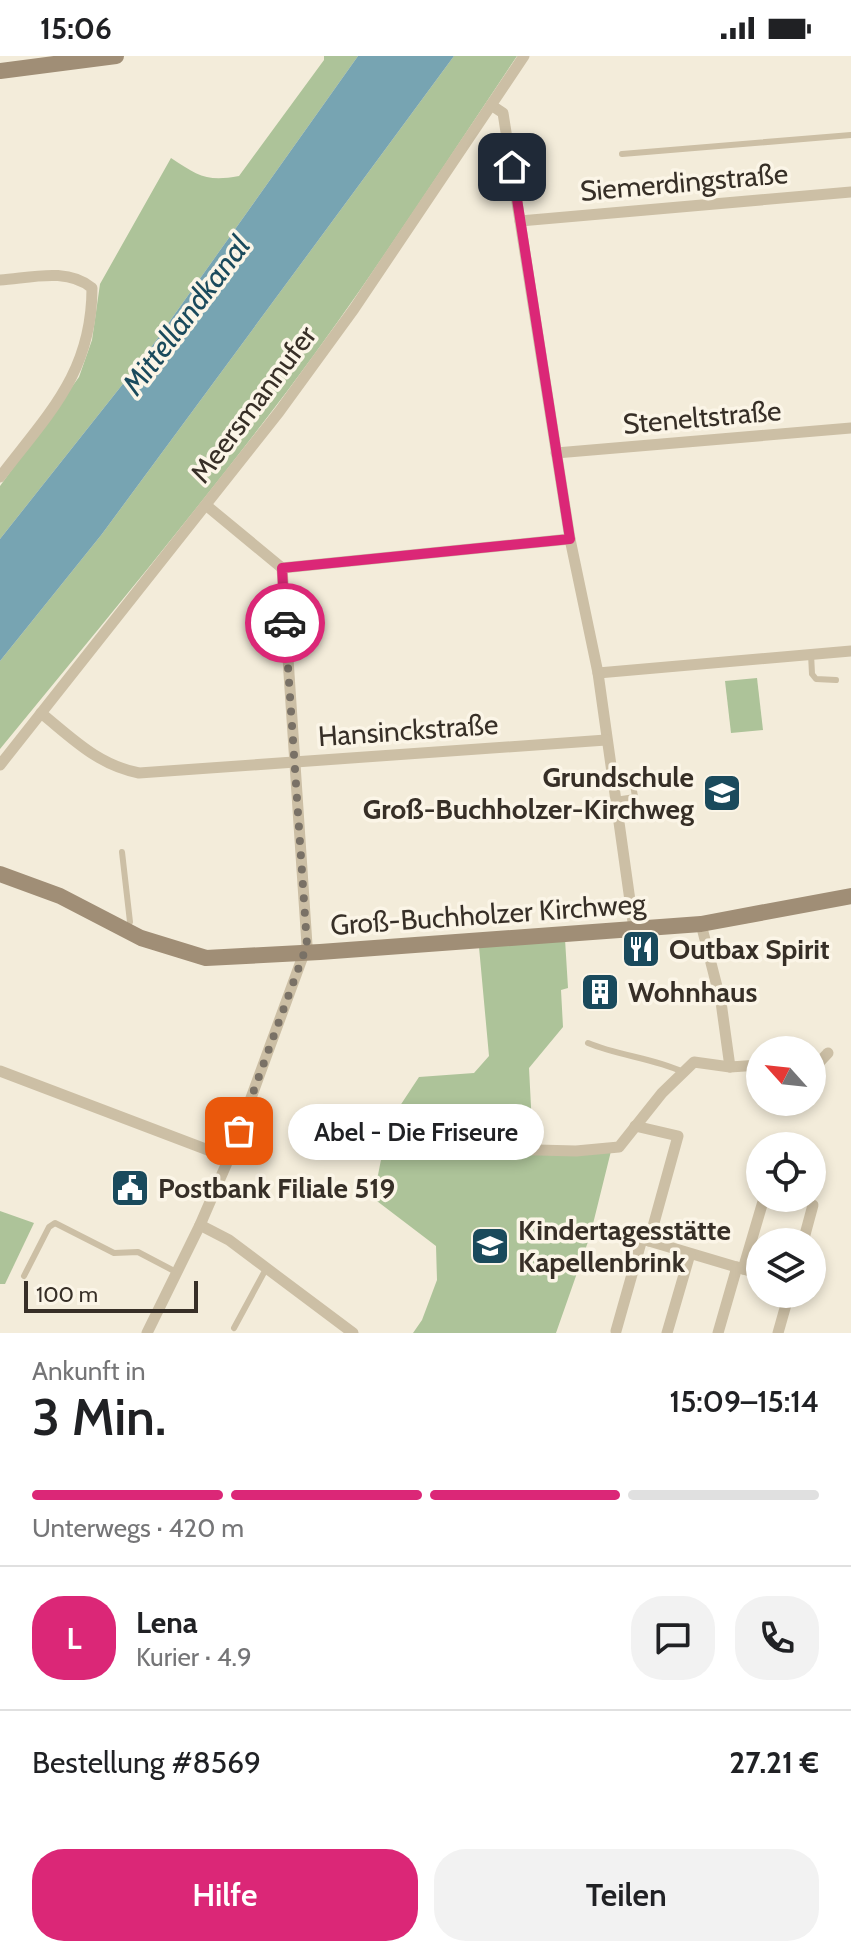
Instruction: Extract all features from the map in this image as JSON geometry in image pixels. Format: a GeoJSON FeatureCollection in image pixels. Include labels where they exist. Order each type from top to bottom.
{"type":"FeatureCollection","features":[{"type":"Feature","properties":{"kind":"street"},"geometry":{"type":"LineString","coordinates":[[0,71],[116,56]]}},
{"type":"Feature","properties":{"kind":"street","name":"Meersmannufer"},"geometry":{"type":"LineString","coordinates":[[0,765],[207,506],[354,309],[524,56]]}},
{"type":"Feature","properties":{"kind":"street"},"geometry":{"type":"LineString","coordinates":[[491,105],[503,113],[570,539],[598,673],[634,929]]}},
{"type":"Feature","properties":{"kind":"street","name":"Siemerdingstraße"},"geometry":{"type":"LineString","coordinates":[[520,221],[851,192]]}},
{"type":"Feature","properties":{"kind":"street"},"geometry":{"type":"LineString","coordinates":[[0,280],[63,276],[74,277],[92,288],[92,313],[82,358],[74,375],[0,477]]}},
{"type":"Feature","properties":{"kind":"street","name":"Steneltstraße"},"geometry":{"type":"LineString","coordinates":[[556,453],[851,428]]}},
{"type":"Feature","properties":{"kind":"street"},"geometry":{"type":"LineString","coordinates":[[207,506],[282,568],[570,539]]}},
{"type":"Feature","properties":{"kind":"street"},"geometry":{"type":"LineString","coordinates":[[147,1333],[229,1158],[307,945],[282,568]]}},
{"type":"Feature","properties":{"kind":"street"},"geometry":{"type":"LineString","coordinates":[[598,673],[851,651]]}},
{"type":"Feature","properties":{"kind":"street","name":"Hansinckstraße"},"geometry":{"type":"LineString","coordinates":[[41,713],[101,761],[128,771],[172,773],[606,740]]}},
{"type":"Feature","properties":{"kind":"street","name":"Groß-Buchholzer Kirchweg"},"geometry":{"type":"LineString","coordinates":[[0,874],[60,896],[141,938],[206,958],[701,924],[851,896]]}},
{"type":"Feature","properties":{"kind":"street"},"geometry":{"type":"LineString","coordinates":[[701,924],[721,1002],[730,1067]]}},
{"type":"Feature","properties":{"kind":"street"},"geometry":{"type":"LineString","coordinates":[[500,1149],[576,1151],[619,1147],[694,1062],[746,1066]]}},
{"type":"Feature","properties":{"kind":"street"},"geometry":{"type":"LineString","coordinates":[[0,1071],[229,1158]]}},
{"type":"Feature","properties":{"kind":"street"},"geometry":{"type":"LineString","coordinates":[[635,1126],[678,1136],[649,1241]]}},
{"type":"Feature","properties":{"kind":"street"},"geometry":{"type":"LineString","coordinates":[[718,1333],[759,1212]]}},
{"type":"Feature","properties":{"kind":"street"},"geometry":{"type":"LineString","coordinates":[[200,1225],[229,1240],[353,1333]]}},
{"type":"Feature","properties":{"kind":"street"},"geometry":{"type":"LineString","coordinates":[[616,1331],[642,1239],[746,1270]]}},
{"type":"Feature","properties":{"kind":"street"},"geometry":{"type":"LineString","coordinates":[[667,1333],[690,1254]]}},
{"type":"Feature","properties":{"kind":"street"},"geometry":{"type":"LineString","coordinates":[[778,1333],[785,1308]]}},
{"type":"Feature","properties":{"kind":"lane"},"geometry":{"type":"LineString","coordinates":[[622,154],[851,135]]}},
{"type":"Feature","properties":{"kind":"lane"},"geometry":{"type":"LineString","coordinates":[[811,654],[812,674],[816,679],[836,680]]}},
{"type":"Feature","properties":{"kind":"lane"},"geometry":{"type":"LineString","coordinates":[[632,778],[636,805]]}},
{"type":"Feature","properties":{"kind":"lane"},"geometry":{"type":"LineString","coordinates":[[615,800],[635,797]]}},
{"type":"Feature","properties":{"kind":"lane"},"geometry":{"type":"LineString","coordinates":[[122,852],[130,922],[125,930]]}},
{"type":"Feature","properties":{"kind":"lane"},"geometry":{"type":"LineString","coordinates":[[588,1043],[662,1063],[683,1072]]}},
{"type":"Feature","properties":{"kind":"lane"},"geometry":{"type":"LineString","coordinates":[[24,1276],[49,1227],[55,1223],[114,1253],[138,1252],[176,1272]]}},
{"type":"Feature","properties":{"kind":"lane"},"geometry":{"type":"LineString","coordinates":[[234,1328],[267,1267]]}},
{"type":"Feature","properties":{"kind":"green space"},"geometry":{"type":"Polygon","coordinates":[[[324,56],[358,56],[145,356],[0,539],[0,486],[79,377],[92,340],[100,284],[171,158],[203,176],[239,176],[324,56]]]}},
{"type":"Feature","properties":{"kind":"green space"},"geometry":{"type":"Polygon","coordinates":[[[454,56],[517,56],[376,266],[288,390],[182,527],[0,749],[0,661],[102,534],[454,56]]]}},
{"type":"Feature","properties":{"kind":"green space"},"geometry":{"type":"Polygon","coordinates":[[[757,678],[763,730],[731,733],[725,681],[757,678]]]}},
{"type":"Feature","properties":{"kind":"green space"},"geometry":{"type":"Polygon","coordinates":[[[565,939],[568,988],[561,990],[563,1027],[529,1068],[533,1145],[580,1147],[613,1143],[590,1236],[556,1333],[413,1333],[422,1320],[437,1280],[436,1246],[369,1195],[378,1175],[388,1124],[419,1077],[474,1073],[489,1056],[479,947],[565,939]]]}},
{"type":"Feature","properties":{"kind":"green space"},"geometry":{"type":"Polygon","coordinates":[[[0,1211],[34,1223],[5,1284],[0,1284],[0,1211]]]}},
{"type":"Feature","properties":{"kind":"water","name":"Mittellandkanal"},"geometry":{"type":"Polygon","coordinates":[[[358,56],[454,56],[102,534],[0,661],[0,539],[145,356],[358,56]]]}},
{"type":"Feature","properties":{"kind":"way so far"},"geometry":{"type":"LineString","coordinates":[[239,1131],[307,945],[285,623]]}},
{"type":"Feature","properties":{"kind":"place","name":"Grundschule Groß-Buchholzer-Kirchweg"},"geometry":{"type":"Point","coordinates":[722,793]}},
{"type":"Feature","properties":{"kind":"place","name":"Outbax Spirit"},"geometry":{"type":"Point","coordinates":[641,949]}},
{"type":"Feature","properties":{"kind":"place","name":"Wohnhaus"},"geometry":{"type":"Point","coordinates":[600,992]}},
{"type":"Feature","properties":{"kind":"place","name":"Abel - Die Friseure"},"geometry":{"type":"Point","coordinates":[239,1131]}},
{"type":"Feature","properties":{"kind":"place","name":"Postbank Filiale 519"},"geometry":{"type":"Point","coordinates":[130,1188]}},
{"type":"Feature","properties":{"kind":"place","name":"Kindertagesstätte Kapellenbrink"},"geometry":{"type":"Point","coordinates":[490,1246]}},
{"type":"Feature","properties":{"kind":"route"},"geometry":{"type":"LineString","coordinates":[[285,623],[282,568],[570,539],[512,167]]}}]}
